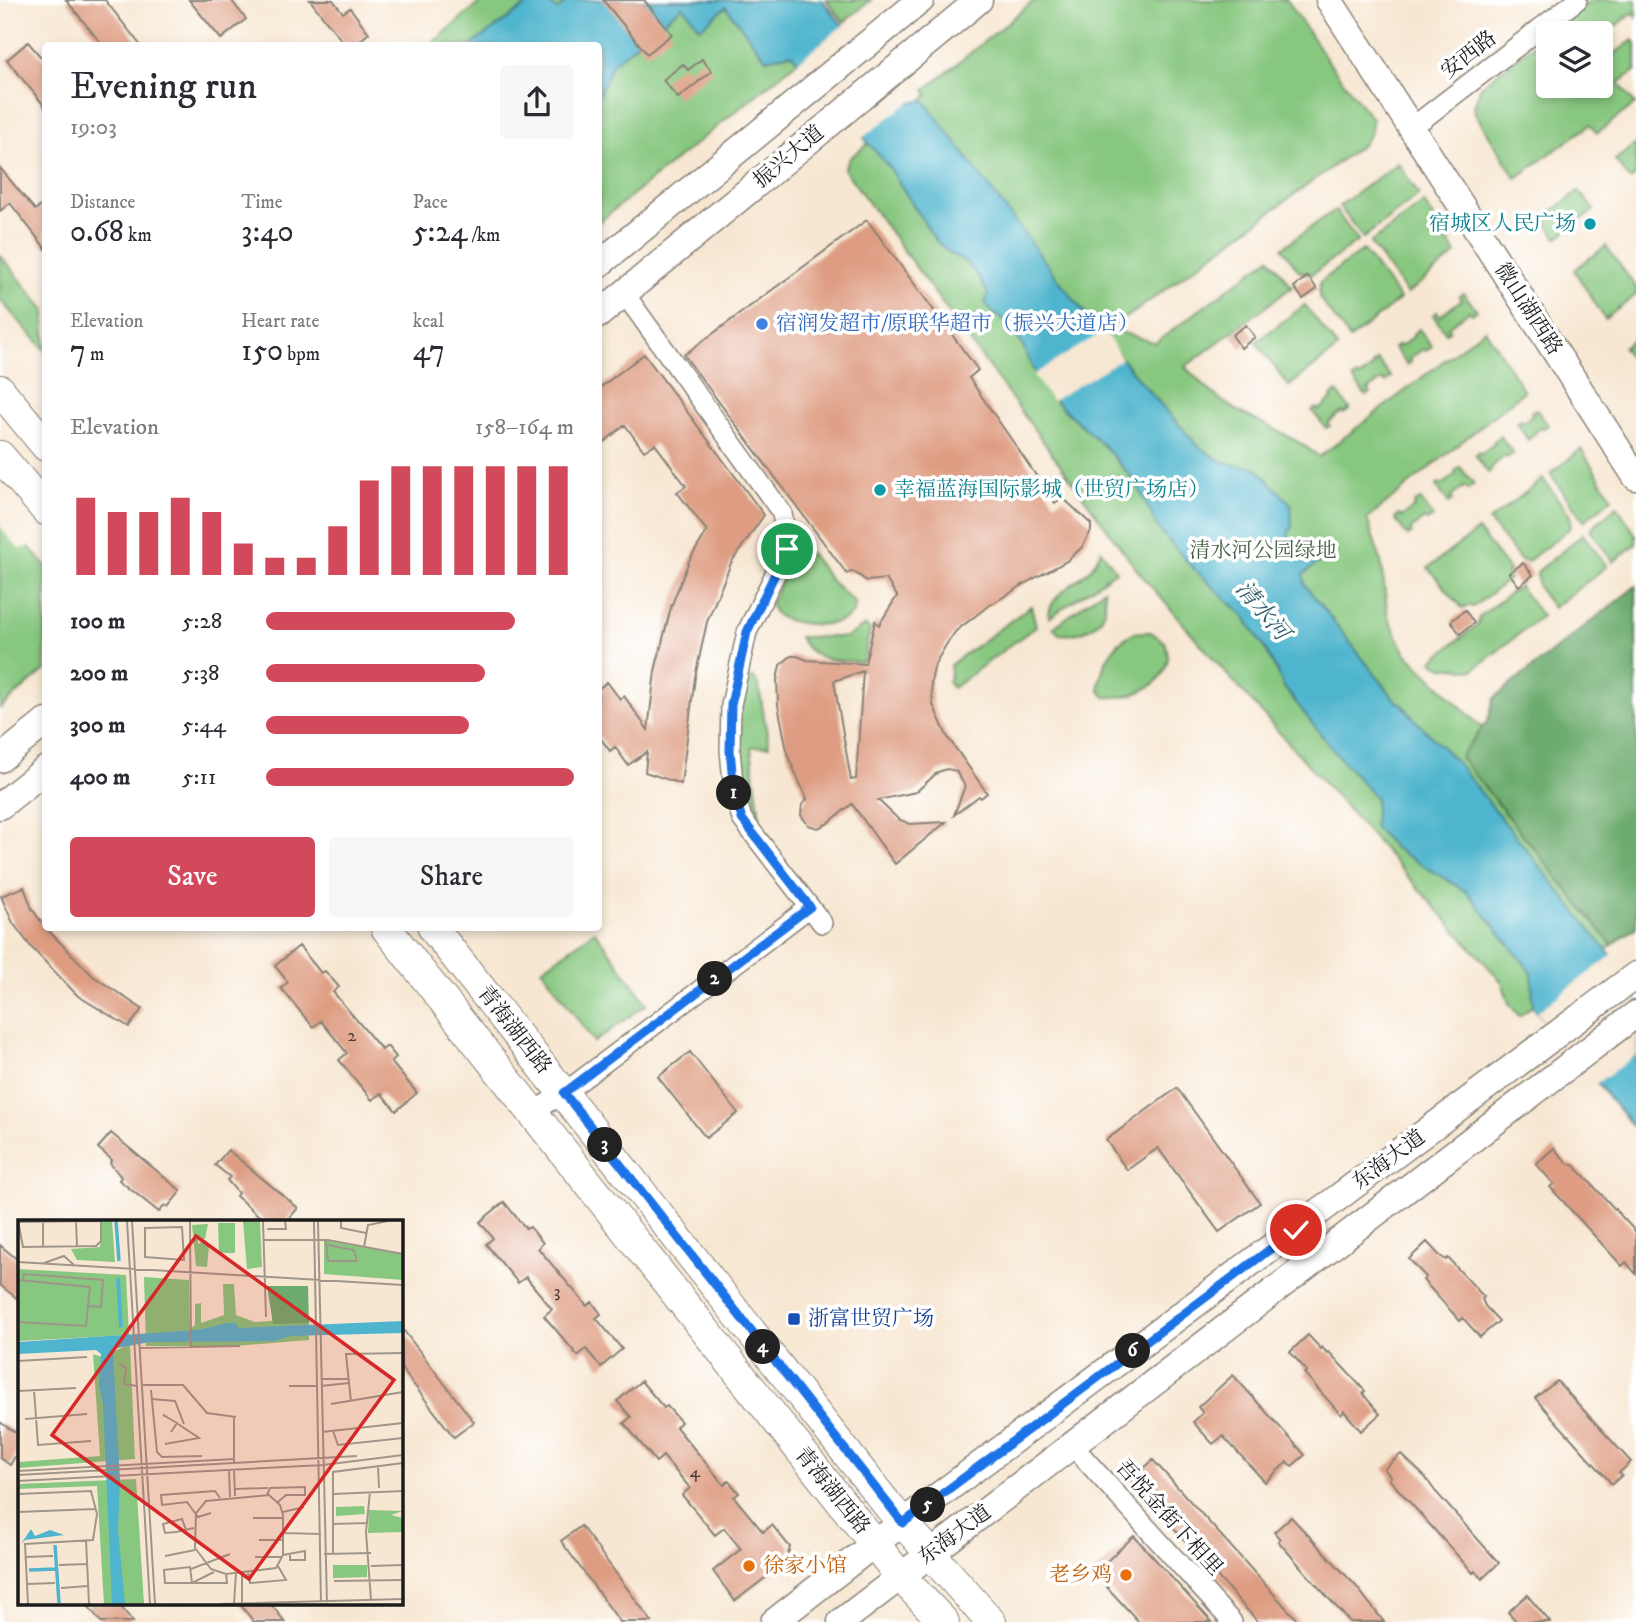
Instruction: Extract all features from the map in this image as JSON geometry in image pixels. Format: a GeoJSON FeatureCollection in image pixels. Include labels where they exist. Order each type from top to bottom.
{"type":"FeatureCollection","features":[{"type":"Feature","properties":{"kind":"main road"},"geometry":{"type":"LineString","coordinates":[[0,390],[42,441]]}},
{"type":"Feature","properties":{"kind":"main road"},"geometry":{"type":"LineString","coordinates":[[0,456],[42,505]]}},
{"type":"Feature","properties":{"kind":"main road","name":"青海湖西路"},"geometry":{"type":"LineString","coordinates":[[388,931],[874,1544],[944,1622]]}},
{"type":"Feature","properties":{"kind":"main road","name":"青海湖西路"},"geometry":{"type":"LineString","coordinates":[[435,931],[903,1523],[991,1622]]}},
{"type":"Feature","properties":{"kind":"street","name":"振兴大道"},"geometry":{"type":"LineString","coordinates":[[602,262],[921,0]]}},
{"type":"Feature","properties":{"kind":"street","name":"振兴大道"},"geometry":{"type":"LineString","coordinates":[[602,311],[979,0]]}},
{"type":"Feature","properties":{"kind":"street","name":"微山湖西路"},"geometry":{"type":"LineString","coordinates":[[1329,0],[1636,477]]}},
{"type":"Feature","properties":{"kind":"street","name":"微山湖西路"},"geometry":{"type":"LineString","coordinates":[[1348,0],[1636,445]]}},
{"type":"Feature","properties":{"kind":"street","name":"安西路"},"geometry":{"type":"LineString","coordinates":[[1423,119],[1577,0]]}},
{"type":"Feature","properties":{"kind":"street"},"geometry":{"type":"LineString","coordinates":[[531,1113],[564,1093],[816,915],[742,819],[734,792],[730,750],[731,705],[747,632],[787,549],[782,513],[624,293]]}},
{"type":"Feature","properties":{"kind":"street"},"geometry":{"type":"LineString","coordinates":[[0,759],[42,725]]}},
{"type":"Feature","properties":{"kind":"street"},"geometry":{"type":"LineString","coordinates":[[0,806],[42,772]]}},
{"type":"Feature","properties":{"kind":"street","name":"东海大道"},"geometry":{"type":"LineString","coordinates":[[774,1622],[874,1544],[1636,975]]}},
{"type":"Feature","properties":{"kind":"street","name":"东海大道"},"geometry":{"type":"LineString","coordinates":[[841,1622],[1636,1014]]}},
{"type":"Feature","properties":{"kind":"street","name":"吾悦金街下相里"},"geometry":{"type":"LineString","coordinates":[[1072,1445],[1232,1622]]}},
{"type":"Feature","properties":{"kind":"green space"},"geometry":{"type":"Polygon","coordinates":[[[483,0],[652,0],[683,6],[726,7],[766,59],[791,53],[798,61],[602,220],[602,42],[434,42],[483,0]]]}},
{"type":"Feature","properties":{"kind":"green space"},"geometry":{"type":"Polygon","coordinates":[[[826,0],[871,0],[844,22],[826,0]]]}},
{"type":"Feature","properties":{"kind":"green space","name":"清水河公园绿地"},"geometry":{"type":"Polygon","coordinates":[[[1035,0],[1287,0],[1325,57],[1372,119],[1371,132],[1363,144],[1133,313],[1108,328],[1155,343],[1270,258],[1292,287],[1185,367],[1229,406],[1289,437],[1319,457],[1485,329],[1524,391],[1367,519],[1381,561],[1388,617],[1405,652],[1482,728],[1636,922],[1636,927],[1519,1016],[1509,1003],[1502,982],[1137,570],[844,169],[850,158],[928,95],[925,90],[1035,0]]]}},
{"type":"Feature","properties":{"kind":"green space"},"geometry":{"type":"Polygon","coordinates":[[[1591,0],[1636,0],[1636,18],[1632,13],[1613,28],[1613,21],[1564,21],[1591,0]]]}},
{"type":"Feature","properties":{"kind":"green space"},"geometry":{"type":"Polygon","coordinates":[[[1633,40],[1636,43],[1636,70],[1619,83],[1635,104],[1597,133],[1590,125],[1516,178],[1475,113],[1474,106],[1481,86],[1536,43],[1536,98],[1613,98],[1613,53],[1633,40]]]}},
{"type":"Feature","properties":{"kind":"green space"},"geometry":{"type":"Polygon","coordinates":[[[1636,144],[1636,176],[1630,180],[1615,160],[1636,144]]]}},
{"type":"Feature","properties":{"kind":"green space"},"geometry":{"type":"Polygon","coordinates":[[[1398,163],[1419,195],[1363,238],[1339,206],[1398,163]]]}},
{"type":"Feature","properties":{"kind":"green space"},"geometry":{"type":"Polygon","coordinates":[[[1579,191],[1594,210],[1557,238],[1543,218],[1579,191]]]}},
{"type":"Feature","properties":{"kind":"green space"},"geometry":{"type":"Polygon","coordinates":[[[1424,203],[1456,254],[1407,294],[1370,243],[1424,203]]]}},
{"type":"Feature","properties":{"kind":"green space"},"geometry":{"type":"Polygon","coordinates":[[[1335,210],[1358,241],[1312,274],[1300,272],[1282,248],[1335,210]]]}},
{"type":"Feature","properties":{"kind":"green space"},"geometry":{"type":"Polygon","coordinates":[[[1606,246],[1636,287],[1636,295],[1605,319],[1574,270],[1606,246]]]}},
{"type":"Feature","properties":{"kind":"green space"},"geometry":{"type":"Polygon","coordinates":[[[1363,250],[1400,299],[1350,339],[1319,298],[1320,282],[1363,250]]]}},
{"type":"Feature","properties":{"kind":"green space"},"geometry":{"type":"Polygon","coordinates":[[[0,255],[42,306],[42,347],[0,300],[0,255]]]}},
{"type":"Feature","properties":{"kind":"green space"},"geometry":{"type":"Polygon","coordinates":[[[1463,293],[1477,310],[1472,314],[1469,311],[1448,327],[1450,330],[1446,333],[1433,315],[1437,312],[1440,316],[1461,300],[1459,296],[1463,293]]]}},
{"type":"Feature","properties":{"kind":"green space"},"geometry":{"type":"Polygon","coordinates":[[[1305,305],[1338,348],[1289,386],[1256,342],[1305,305]]]}},
{"type":"Feature","properties":{"kind":"green space"},"geometry":{"type":"Polygon","coordinates":[[[1419,329],[1432,346],[1409,359],[1411,362],[1407,365],[1394,348],[1398,345],[1400,347],[1419,329]]]}},
{"type":"Feature","properties":{"kind":"green space"},"geometry":{"type":"Polygon","coordinates":[[[1636,337],[1636,367],[1623,347],[1636,337]]]}},
{"type":"Feature","properties":{"kind":"green space"},"geometry":{"type":"Polygon","coordinates":[[[1377,360],[1391,377],[1368,390],[1370,393],[1366,396],[1353,379],[1357,376],[1359,378],[1373,367],[1377,360]]]}},
{"type":"Feature","properties":{"kind":"green space"},"geometry":{"type":"Polygon","coordinates":[[[1337,392],[1350,409],[1328,423],[1330,426],[1326,428],[1312,411],[1316,408],[1319,410],[1337,392]]]}},
{"type":"Feature","properties":{"kind":"green space"},"geometry":{"type":"Polygon","coordinates":[[[1536,409],[1548,425],[1543,429],[1541,427],[1528,440],[1516,423],[1521,420],[1523,422],[1536,409]]]}},
{"type":"Feature","properties":{"kind":"green space"},"geometry":{"type":"Polygon","coordinates":[[[1500,436],[1513,453],[1491,467],[1488,473],[1475,455],[1479,452],[1481,454],[1500,436]]]}},
{"type":"Feature","properties":{"kind":"green space"},"geometry":{"type":"Polygon","coordinates":[[[1581,449],[1612,498],[1584,521],[1550,474],[1581,449]]]}},
{"type":"Feature","properties":{"kind":"green space"},"geometry":{"type":"Polygon","coordinates":[[[1460,467],[1474,484],[1468,489],[1465,486],[1451,497],[1453,500],[1449,503],[1436,486],[1440,483],[1442,485],[1456,474],[1455,471],[1460,467]]]}},
{"type":"Feature","properties":{"kind":"green space"},"geometry":{"type":"Polygon","coordinates":[[[1543,479],[1569,514],[1570,528],[1527,562],[1520,560],[1489,521],[1543,479]]]}},
{"type":"Feature","properties":{"kind":"green space"},"geometry":{"type":"Polygon","coordinates":[[[1420,499],[1433,517],[1427,521],[1424,519],[1410,530],[1412,533],[1408,536],[1395,519],[1415,507],[1414,504],[1420,499]]]}},
{"type":"Feature","properties":{"kind":"green space"},"geometry":{"type":"Polygon","coordinates":[[[1617,506],[1636,535],[1636,544],[1613,562],[1591,528],[1617,506]]]}},
{"type":"Feature","properties":{"kind":"green space"},"geometry":{"type":"Polygon","coordinates":[[[0,513],[42,561],[42,673],[0,708],[0,513]]]}},
{"type":"Feature","properties":{"kind":"green space"},"geometry":{"type":"Polygon","coordinates":[[[1478,530],[1509,570],[1509,579],[1473,607],[1469,605],[1462,608],[1428,568],[1478,530]]]}},
{"type":"Feature","properties":{"kind":"green space"},"geometry":{"type":"Polygon","coordinates":[[[1583,534],[1607,566],[1553,608],[1538,587],[1537,572],[1583,534]]]}},
{"type":"Feature","properties":{"kind":"green space"},"geometry":{"type":"Polygon","coordinates":[[[1101,550],[1116,571],[1049,618],[1053,602],[1090,569],[1101,550]]]}},
{"type":"Feature","properties":{"kind":"green space"},"geometry":{"type":"Polygon","coordinates":[[[796,551],[811,554],[830,580],[855,603],[853,612],[847,619],[837,623],[798,623],[775,613],[770,604],[796,551]]]}},
{"type":"Feature","properties":{"kind":"green space"},"geometry":{"type":"Polygon","coordinates":[[[1519,586],[1542,616],[1473,670],[1442,667],[1432,661],[1478,624],[1479,617],[1519,586]]]}},
{"type":"Feature","properties":{"kind":"green space"},"geometry":{"type":"Polygon","coordinates":[[[1636,586],[1636,927],[1612,945],[1460,757],[1488,720],[1494,698],[1636,586]]]}},
{"type":"Feature","properties":{"kind":"green space"},"geometry":{"type":"Polygon","coordinates":[[[1104,589],[1103,615],[1094,626],[1081,632],[1066,634],[1059,634],[1053,628],[1104,589]]]}},
{"type":"Feature","properties":{"kind":"green space"},"geometry":{"type":"Polygon","coordinates":[[[1031,606],[1036,626],[953,688],[948,682],[950,665],[1031,606]]]}},
{"type":"Feature","properties":{"kind":"green space"},"geometry":{"type":"Polygon","coordinates":[[[865,625],[870,630],[863,662],[826,659],[812,652],[799,637],[847,637],[865,625]]]}},
{"type":"Feature","properties":{"kind":"green space"},"geometry":{"type":"Polygon","coordinates":[[[1151,632],[1165,642],[1167,652],[1165,669],[1160,677],[1135,694],[1105,697],[1099,690],[1108,657],[1126,637],[1134,633],[1151,632]]]}},
{"type":"Feature","properties":{"kind":"green space"},"geometry":{"type":"Polygon","coordinates":[[[754,678],[759,687],[769,746],[751,747],[760,819],[747,788],[739,731],[741,694],[746,679],[754,678]]]}},
{"type":"Feature","properties":{"kind":"green space"},"geometry":{"type":"Polygon","coordinates":[[[595,931],[647,1004],[594,1042],[542,969],[595,931]]]}},
{"type":"Feature","properties":{"kind":"water","name":"清水河"},"geometry":{"type":"Polygon","coordinates":[[[534,0],[547,0],[557,10],[569,0],[822,0],[907,103],[924,100],[1064,287],[1139,380],[1198,446],[1219,460],[1255,467],[1291,504],[1292,526],[1288,536],[1307,551],[1316,549],[1325,553],[1320,561],[1303,575],[1305,585],[1397,702],[1401,703],[1455,760],[1636,987],[1636,1130],[1533,1007],[1532,973],[1467,892],[1394,848],[1374,827],[1376,798],[1333,750],[1284,687],[1268,654],[1244,616],[1194,569],[1159,530],[1137,484],[1106,448],[1056,402],[1033,369],[1023,346],[1008,323],[991,311],[985,302],[988,294],[979,278],[966,262],[936,241],[889,167],[791,53],[766,59],[726,7],[700,28],[683,6],[612,64],[602,89],[602,42],[476,42],[534,0]]]}},
{"type":"Feature","properties":{"kind":"pier"},"geometry":{"type":"Polygon","coordinates":[[[846,23],[909,100],[913,99],[861,139],[795,64],[846,23]]]}},
{"type":"Feature","properties":{"kind":"pier"},"geometry":{"type":"Polygon","coordinates":[[[1104,331],[1122,359],[1052,401],[1033,375],[1104,331]]]}},
{"type":"Feature","properties":{"kind":"pier"},"geometry":{"type":"Polygon","coordinates":[[[42,397],[42,537],[30,546],[19,549],[0,527],[0,430],[42,397]]]}},
{"type":"Feature","properties":{"kind":"pier"},"geometry":{"type":"Polygon","coordinates":[[[1615,953],[1636,981],[1636,1055],[1594,1085],[1537,1012],[1615,953]]]}},
{"type":"Feature","properties":{"kind":"building"},"geometry":{"type":"Polygon","coordinates":[[[66,0],[105,0],[138,42],[100,42],[66,0]]]}},
{"type":"Feature","properties":{"kind":"building"},"geometry":{"type":"Polygon","coordinates":[[[189,0],[231,0],[246,19],[221,39],[189,0]]]}},
{"type":"Feature","properties":{"kind":"building"},"geometry":{"type":"Polygon","coordinates":[[[310,0],[333,0],[343,13],[350,8],[369,33],[358,42],[343,42],[310,0]]]}},
{"type":"Feature","properties":{"kind":"building"},"geometry":{"type":"Polygon","coordinates":[[[603,0],[644,0],[672,34],[647,54],[603,0]]]}},
{"type":"Feature","properties":{"kind":"building"},"geometry":{"type":"Polygon","coordinates":[[[28,42],[42,58],[42,103],[7,60],[28,42]]]}},
{"type":"Feature","properties":{"kind":"building"},"geometry":{"type":"Polygon","coordinates":[[[702,59],[712,71],[678,98],[663,80],[683,64],[688,70],[702,59]]]}},
{"type":"Feature","properties":{"kind":"building"},"geometry":{"type":"Polygon","coordinates":[[[0,168],[35,210],[42,205],[42,244],[10,203],[0,211],[0,168]]]}},
{"type":"Feature","properties":{"kind":"building"},"geometry":{"type":"Polygon","coordinates":[[[867,220],[978,370],[969,378],[1055,503],[1063,498],[1091,524],[1091,531],[1082,547],[1067,561],[987,607],[956,631],[935,664],[931,682],[933,705],[947,736],[987,793],[954,815],[965,786],[956,771],[947,769],[938,772],[916,792],[878,800],[898,819],[910,824],[946,822],[895,864],[852,804],[818,828],[808,825],[801,815],[802,805],[807,799],[788,756],[778,705],[777,680],[780,665],[791,656],[807,660],[865,664],[875,621],[879,625],[897,596],[886,579],[867,581],[852,571],[847,574],[684,355],[867,220]],[[863,671],[834,681],[851,780],[856,779],[863,671]]]}},
{"type":"Feature","properties":{"kind":"building"},"geometry":{"type":"Polygon","coordinates":[[[1308,276],[1317,289],[1303,299],[1294,287],[1308,276]]]}},
{"type":"Feature","properties":{"kind":"building"},"geometry":{"type":"Polygon","coordinates":[[[1246,325],[1255,337],[1241,348],[1232,335],[1246,325]]]}},
{"type":"Feature","properties":{"kind":"building"},"geometry":{"type":"Polygon","coordinates":[[[644,354],[764,515],[731,563],[707,622],[695,677],[681,784],[645,772],[647,752],[628,765],[615,747],[610,751],[602,740],[602,686],[607,682],[620,699],[624,696],[648,730],[655,671],[671,607],[689,561],[707,531],[677,492],[686,486],[655,444],[644,451],[625,425],[602,444],[602,386],[644,354]]]}},
{"type":"Feature","properties":{"kind":"building"},"geometry":{"type":"Polygon","coordinates":[[[1523,563],[1533,575],[1519,586],[1509,573],[1523,563]]]}},
{"type":"Feature","properties":{"kind":"building"},"geometry":{"type":"Polygon","coordinates":[[[1465,610],[1474,623],[1460,634],[1451,621],[1465,610]]]}},
{"type":"Feature","properties":{"kind":"building"},"geometry":{"type":"Polygon","coordinates":[[[24,887],[32,909],[42,923],[42,931],[49,931],[93,976],[142,1009],[129,1027],[78,996],[32,948],[13,923],[1,896],[24,887]]]}},
{"type":"Feature","properties":{"kind":"building"},"geometry":{"type":"Polygon","coordinates":[[[299,946],[321,973],[325,971],[339,987],[333,992],[382,1050],[387,1046],[396,1057],[391,1062],[417,1093],[396,1111],[381,1093],[372,1100],[339,1060],[347,1053],[321,1021],[313,1027],[281,988],[288,982],[275,966],[299,946]]]}},
{"type":"Feature","properties":{"kind":"building"},"geometry":{"type":"Polygon","coordinates":[[[690,1052],[738,1113],[706,1138],[658,1077],[690,1052]]]}},
{"type":"Feature","properties":{"kind":"building"},"geometry":{"type":"Polygon","coordinates":[[[1177,1088],[1260,1203],[1219,1232],[1158,1148],[1127,1170],[1106,1140],[1177,1088]]]}},
{"type":"Feature","properties":{"kind":"building"},"geometry":{"type":"Polygon","coordinates":[[[111,1133],[181,1191],[168,1207],[165,1205],[159,1212],[119,1180],[121,1177],[110,1163],[112,1160],[98,1148],[111,1133]]]}},
{"type":"Feature","properties":{"kind":"building"},"geometry":{"type":"Polygon","coordinates":[[[1554,1148],[1567,1163],[1575,1166],[1636,1232],[1636,1274],[1626,1262],[1622,1266],[1550,1187],[1554,1184],[1536,1164],[1554,1148]]]}},
{"type":"Feature","properties":{"kind":"building"},"geometry":{"type":"Polygon","coordinates":[[[228,1150],[298,1208],[288,1220],[264,1220],[236,1196],[238,1193],[227,1180],[230,1177],[215,1165],[228,1150]]]}},
{"type":"Feature","properties":{"kind":"building"},"geometry":{"type":"Polygon","coordinates":[[[504,1202],[526,1229],[530,1227],[543,1243],[538,1248],[587,1306],[592,1302],[601,1314],[596,1318],[622,1349],[601,1367],[586,1349],[578,1356],[544,1316],[552,1309],[526,1277],[518,1283],[486,1244],[493,1238],[480,1222],[504,1202]]]}},
{"type":"Feature","properties":{"kind":"building"},"geometry":{"type":"Polygon","coordinates":[[[1427,1242],[1439,1255],[1446,1260],[1448,1258],[1484,1297],[1482,1299],[1485,1306],[1499,1321],[1480,1337],[1463,1318],[1460,1321],[1423,1280],[1426,1277],[1409,1259],[1427,1242]]]}},
{"type":"Feature","properties":{"kind":"building"},"geometry":{"type":"Polygon","coordinates":[[[0,1245],[18,1260],[18,1299],[0,1285],[0,1245]]]}},
{"type":"Feature","properties":{"kind":"building"},"geometry":{"type":"Polygon","coordinates":[[[402,1328],[474,1422],[454,1437],[402,1369],[402,1328]]]}},
{"type":"Feature","properties":{"kind":"building"},"geometry":{"type":"Polygon","coordinates":[[[1308,1335],[1321,1349],[1322,1347],[1329,1352],[1365,1391],[1363,1393],[1380,1414],[1361,1431],[1344,1411],[1341,1415],[1304,1373],[1307,1371],[1290,1352],[1308,1335]]]}},
{"type":"Feature","properties":{"kind":"building"},"geometry":{"type":"Polygon","coordinates":[[[1233,1375],[1305,1455],[1292,1466],[1287,1462],[1265,1482],[1223,1436],[1213,1444],[1193,1422],[1203,1413],[1198,1407],[1233,1375]]]}},
{"type":"Feature","properties":{"kind":"building"},"geometry":{"type":"Polygon","coordinates":[[[641,1381],[664,1408],[667,1406],[681,1422],[676,1427],[724,1485],[729,1481],[739,1493],[734,1497],[763,1532],[772,1525],[790,1547],[786,1562],[735,1601],[713,1571],[741,1549],[724,1528],[715,1535],[682,1495],[690,1488],[663,1456],[656,1462],[624,1423],[631,1417],[617,1401],[641,1381]]]}},
{"type":"Feature","properties":{"kind":"building"},"geometry":{"type":"Polygon","coordinates":[[[1557,1381],[1631,1462],[1612,1484],[1535,1398],[1557,1381]]]}},
{"type":"Feature","properties":{"kind":"building"},"geometry":{"type":"Polygon","coordinates":[[[0,1422],[18,1434],[18,1452],[10,1465],[0,1458],[0,1422]]]}},
{"type":"Feature","properties":{"kind":"building"},"geometry":{"type":"Polygon","coordinates":[[[1401,1454],[1425,1477],[1499,1563],[1482,1579],[1475,1571],[1473,1573],[1389,1479],[1391,1477],[1384,1469],[1401,1454]]]}},
{"type":"Feature","properties":{"kind":"building"},"geometry":{"type":"Polygon","coordinates":[[[1153,1460],[1299,1622],[1258,1622],[1131,1480],[1153,1460]]]}},
{"type":"Feature","properties":{"kind":"building"},"geometry":{"type":"Polygon","coordinates":[[[1291,1517],[1355,1585],[1384,1622],[1350,1622],[1313,1581],[1278,1541],[1280,1539],[1274,1532],[1291,1517]]]}},
{"type":"Feature","properties":{"kind":"building"},"geometry":{"type":"Polygon","coordinates":[[[581,1526],[652,1622],[620,1622],[561,1541],[581,1526]]]}},
{"type":"Feature","properties":{"kind":"building"},"geometry":{"type":"Polygon","coordinates":[[[1134,1536],[1212,1622],[1139,1622],[1094,1573],[1134,1536]]]}},
{"type":"Feature","properties":{"kind":"building"},"geometry":{"type":"Polygon","coordinates":[[[1527,1595],[1550,1622],[1517,1622],[1508,1612],[1527,1595]]]}},
{"type":"Feature","properties":{"kind":"building"},"geometry":{"type":"Polygon","coordinates":[[[87,1604],[119,1604],[133,1622],[101,1622],[87,1604]]]}},
{"type":"Feature","properties":{"kind":"building"},"geometry":{"type":"Polygon","coordinates":[[[240,1604],[271,1604],[285,1622],[254,1622],[240,1604]]]}},
{"type":"Feature","properties":{"kind":"place","name":"宿城区人民广场"},"geometry":{"type":"Point","coordinates":[1590,224]}},
{"type":"Feature","properties":{"kind":"place","name":"宿润发超市/原联华超市（振兴大道店）"},"geometry":{"type":"Point","coordinates":[762,324]}},
{"type":"Feature","properties":{"kind":"place","name":"幸福蓝海国际影城（世贸广场店）"},"geometry":{"type":"Point","coordinates":[880,490]}},
{"type":"Feature","properties":{"kind":"place","name":"浙富世贸广场"},"geometry":{"type":"Point","coordinates":[794,1319]}},
{"type":"Feature","properties":{"kind":"place","name":"徐家小馆"},"geometry":{"type":"Point","coordinates":[749,1566]}},
{"type":"Feature","properties":{"kind":"place","name":"老乡鸡"},"geometry":{"type":"Point","coordinates":[1126,1575]}},
{"type":"Feature","properties":{"kind":"route"},"geometry":{"type":"LineString","coordinates":[[787,549],[747,632],[731,705],[730,750],[734,792],[742,819],[810,907],[564,1093],[903,1523],[1296,1230]]}}]}
